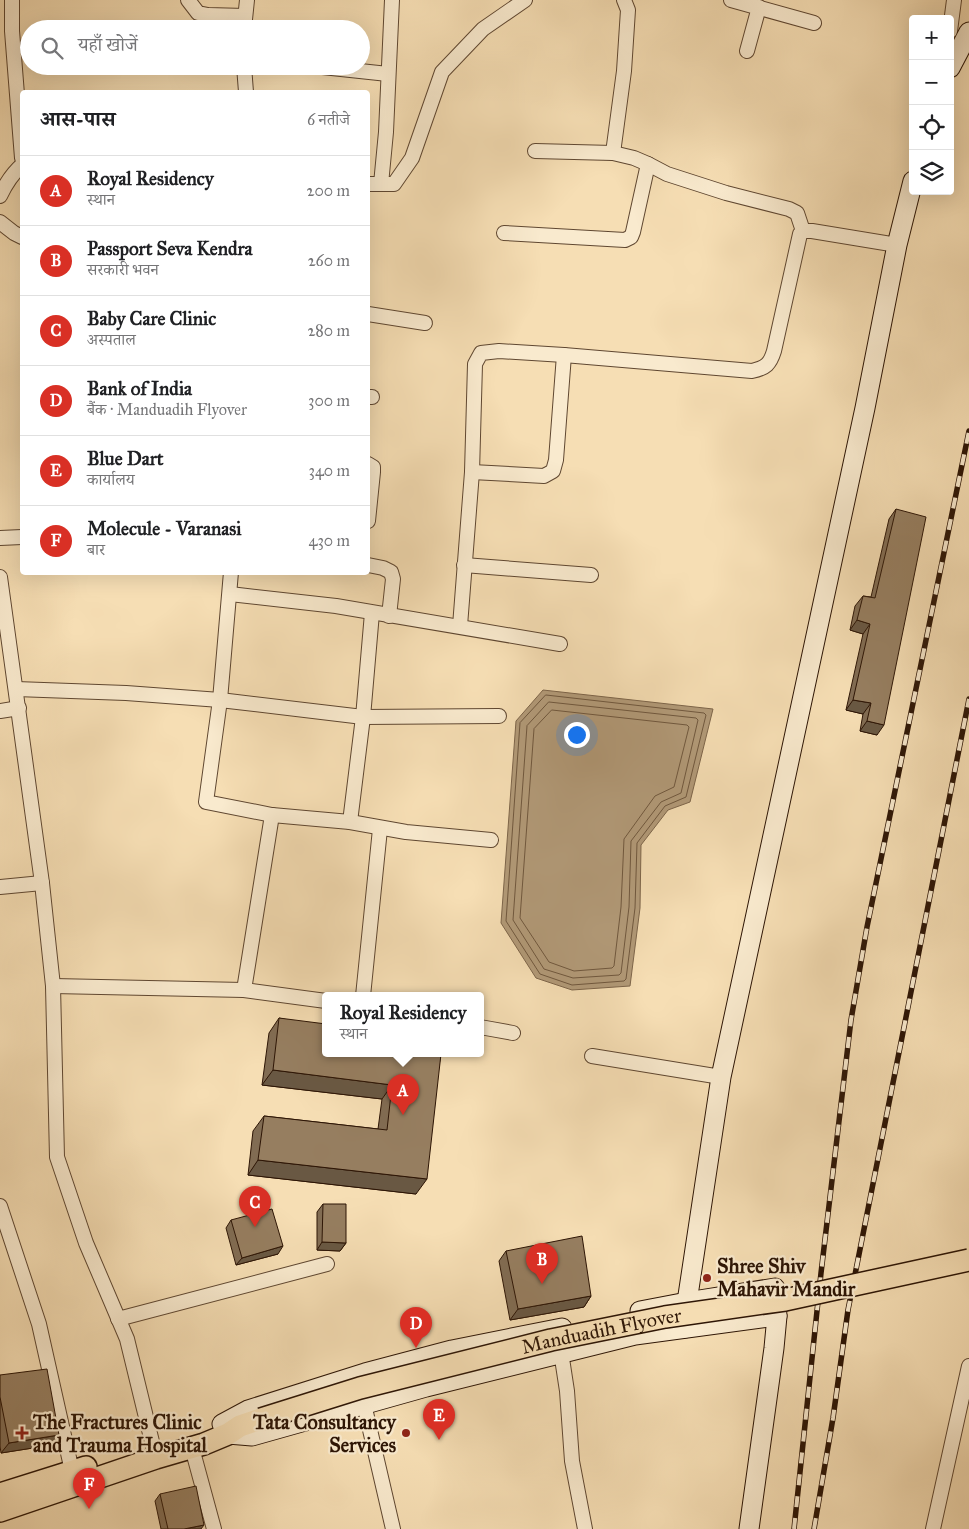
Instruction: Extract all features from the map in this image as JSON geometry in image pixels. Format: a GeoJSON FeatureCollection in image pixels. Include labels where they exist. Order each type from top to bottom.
{"type":"FeatureCollection","features":[{"type":"Feature","properties":{"kind":"main road","name":"Manduadih Flyover"},"geometry":{"type":"LineString","coordinates":[[230,1428],[360,1388],[551,1340],[665,1318],[785,1300],[969,1260]]}},
{"type":"Feature","properties":{"kind":"main road"},"geometry":{"type":"LineString","coordinates":[[0,1494],[153,1446],[230,1428]]}},
{"type":"Feature","properties":{"kind":"main road"},"geometry":{"type":"LineString","coordinates":[[0,1511],[156,1458],[192,1448],[230,1428]]}},
{"type":"Feature","properties":{"kind":"street"},"geometry":{"type":"LineString","coordinates":[[12,0],[12,31],[20,133]]}},
{"type":"Feature","properties":{"kind":"street"},"geometry":{"type":"LineString","coordinates":[[188,0],[198,12],[234,20]]}},
{"type":"Feature","properties":{"kind":"street"},"geometry":{"type":"LineString","coordinates":[[245,20],[247,0]]}},
{"type":"Feature","properties":{"kind":"street"},"geometry":{"type":"LineString","coordinates":[[392,0],[386,132],[374,184],[394,184],[412,158],[442,72],[483,29],[525,0]]}},
{"type":"Feature","properties":{"kind":"street"},"geometry":{"type":"LineString","coordinates":[[613,154],[624,71],[628,10],[624,0]]}},
{"type":"Feature","properties":{"kind":"street"},"geometry":{"type":"LineString","coordinates":[[952,15],[954,0]]}},
{"type":"Feature","properties":{"kind":"street"},"geometry":{"type":"LineString","coordinates":[[737,1],[814,23]]}},
{"type":"Feature","properties":{"kind":"street"},"geometry":{"type":"LineString","coordinates":[[747,51],[759,7]]}},
{"type":"Feature","properties":{"kind":"street"},"geometry":{"type":"LineString","coordinates":[[954,60],[969,32]]}},
{"type":"Feature","properties":{"kind":"street"},"geometry":{"type":"LineString","coordinates":[[370,72],[388,74]]}},
{"type":"Feature","properties":{"kind":"street"},"geometry":{"type":"LineString","coordinates":[[245,75],[246,90]]}},
{"type":"Feature","properties":{"kind":"street"},"geometry":{"type":"LineString","coordinates":[[535,151],[613,154],[648,164],[667,174],[726,193],[789,209],[797,213],[803,232]]}},
{"type":"Feature","properties":{"kind":"street"},"geometry":{"type":"LineString","coordinates":[[504,233],[625,240],[631,237],[634,232],[648,164]]}},
{"type":"Feature","properties":{"kind":"street"},"geometry":{"type":"LineString","coordinates":[[0,196],[5,184],[20,166]]}},
{"type":"Feature","properties":{"kind":"street"},"geometry":{"type":"LineString","coordinates":[[685,1328],[687,1302],[721,1077],[865,408],[897,245],[910,195]]}},
{"type":"Feature","properties":{"kind":"street"},"geometry":{"type":"LineString","coordinates":[[0,222],[20,236]]}},
{"type":"Feature","properties":{"kind":"street"},"geometry":{"type":"LineString","coordinates":[[460,626],[472,472],[475,364],[481,353],[499,351],[752,371],[763,369],[770,363],[774,351],[798,239],[803,232],[812,230],[897,245]]}},
{"type":"Feature","properties":{"kind":"street"},"geometry":{"type":"LineString","coordinates":[[370,314],[425,323]]}},
{"type":"Feature","properties":{"kind":"street"},"geometry":{"type":"LineString","coordinates":[[472,472],[544,476],[553,471],[556,460],[564,355]]}},
{"type":"Feature","properties":{"kind":"street"},"geometry":{"type":"LineString","coordinates":[[370,466],[373,472],[370,502]]}},
{"type":"Feature","properties":{"kind":"street"},"geometry":{"type":"LineString","coordinates":[[0,538],[20,537]]}},
{"type":"Feature","properties":{"kind":"street"},"geometry":{"type":"LineString","coordinates":[[370,565],[391,572],[393,579],[389,616]]}},
{"type":"Feature","properties":{"kind":"street"},"geometry":{"type":"LineString","coordinates":[[464,565],[591,575]]}},
{"type":"Feature","properties":{"kind":"street"},"geometry":{"type":"LineString","coordinates":[[231,575],[220,700],[206,802],[272,815],[350,822],[380,829],[491,840]]}},
{"type":"Feature","properties":{"kind":"street"},"geometry":{"type":"LineString","coordinates":[[0,577],[42,883],[53,986],[57,1157],[86,1242],[126,1339],[153,1446]]}},
{"type":"Feature","properties":{"kind":"street"},"geometry":{"type":"LineString","coordinates":[[230,594],[336,606],[560,644]]}},
{"type":"Feature","properties":{"kind":"street"},"geometry":{"type":"LineString","coordinates":[[350,822],[363,717],[372,613]]}},
{"type":"Feature","properties":{"kind":"street"},"geometry":{"type":"LineString","coordinates":[[16,689],[126,693],[220,700],[363,717],[499,716]]}},
{"type":"Feature","properties":{"kind":"street"},"geometry":{"type":"LineString","coordinates":[[0,711],[19,708]]}},
{"type":"Feature","properties":{"kind":"street"},"geometry":{"type":"LineString","coordinates":[[244,990],[272,815]]}},
{"type":"Feature","properties":{"kind":"street"},"geometry":{"type":"LineString","coordinates":[[363,992],[380,829]]}},
{"type":"Feature","properties":{"kind":"street"},"geometry":{"type":"LineString","coordinates":[[0,887],[42,883]]}},
{"type":"Feature","properties":{"kind":"street"},"geometry":{"type":"LineString","coordinates":[[53,986],[244,990],[322,1000]]}},
{"type":"Feature","properties":{"kind":"street"},"geometry":{"type":"LineString","coordinates":[[484,1028],[513,1033]]}},
{"type":"Feature","properties":{"kind":"street"},"geometry":{"type":"LineString","coordinates":[[592,1056],[721,1077]]}},
{"type":"Feature","properties":{"kind":"street"},"geometry":{"type":"LineString","coordinates":[[0,1206],[38,1324],[72,1471]]}},
{"type":"Feature","properties":{"kind":"street"},"geometry":{"type":"LineString","coordinates":[[118,1319],[327,1264]]}},
{"type":"Feature","properties":{"kind":"street"},"geometry":{"type":"LineString","coordinates":[[749,1529],[774,1348],[776,1316],[775,1287],[687,1302],[452,1350],[365,1373],[248,1410],[230,1428],[252,1436],[561,1352],[635,1335],[776,1316]]}},
{"type":"Feature","properties":{"kind":"street"},"geometry":{"type":"LineString","coordinates":[[561,1352],[567,1391],[572,1461],[585,1529]]}},
{"type":"Feature","properties":{"kind":"street"},"geometry":{"type":"LineString","coordinates":[[933,1529],[969,1366]]}},
{"type":"Feature","properties":{"kind":"street"},"geometry":{"type":"LineString","coordinates":[[364,1404],[393,1529]]}},
{"type":"Feature","properties":{"kind":"street"},"geometry":{"type":"LineString","coordinates":[[192,1448],[214,1529]]}},
{"type":"Feature","properties":{"kind":"water"},"geometry":{"type":"Polygon","coordinates":[[[543,690],[713,709],[690,802],[668,810],[641,845],[640,908],[630,986],[572,990],[536,978],[501,923],[516,721],[543,690]]]}},
{"type":"Feature","properties":{"kind":"building"},"geometry":{"type":"Polygon","coordinates":[[[896,509],[926,517],[884,725],[867,721],[871,703],[853,700],[870,624],[857,620],[863,596],[875,598],[896,509]]]}},
{"type":"Feature","properties":{"kind":"building"},"geometry":{"type":"Polygon","coordinates":[[[279,1018],[322,1023],[322,1057],[441,1057],[427,1179],[258,1160],[264,1116],[387,1130],[392,1085],[273,1070],[279,1018]]]}},
{"type":"Feature","properties":{"kind":"building"},"geometry":{"type":"Polygon","coordinates":[[[323,1204],[346,1204],[346,1243],[322,1242],[323,1204]]]}},
{"type":"Feature","properties":{"kind":"building"},"geometry":{"type":"Polygon","coordinates":[[[272,1209],[283,1246],[242,1258],[231,1220],[272,1209]]]}},
{"type":"Feature","properties":{"kind":"building"},"geometry":{"type":"Polygon","coordinates":[[[582,1236],[591,1296],[518,1309],[506,1251],[582,1236]]]}},
{"type":"Feature","properties":{"kind":"building"},"geometry":{"type":"Polygon","coordinates":[[[47,1369],[59,1435],[9,1443],[0,1397],[0,1375],[47,1369]]]}},
{"type":"Feature","properties":{"kind":"building"},"geometry":{"type":"Polygon","coordinates":[[[196,1486],[204,1525],[184,1529],[168,1529],[160,1494],[196,1486]]]}},
{"type":"Feature","properties":{"kind":"railway"},"geometry":{"type":"LineString","coordinates":[[794,1529],[821,1273],[851,1020],[867,927],[969,431]]}},
{"type":"Feature","properties":{"kind":"railway"},"geometry":{"type":"LineString","coordinates":[[814,1529],[833,1418],[848,1310],[969,699]]}},
{"type":"Feature","properties":{"kind":"place","name":"Royal Residency"},"geometry":{"type":"Point","coordinates":[403,1115]}},
{"type":"Feature","properties":{"kind":"place","name":"Baby Care Clinic"},"geometry":{"type":"Point","coordinates":[255,1227]}},
{"type":"Feature","properties":{"kind":"place","name":"Shree Shiv Mahavir Mandir"},"geometry":{"type":"Point","coordinates":[707,1278]}},
{"type":"Feature","properties":{"kind":"place","name":"Passport Seva Kendra"},"geometry":{"type":"Point","coordinates":[542,1284]}},
{"type":"Feature","properties":{"kind":"place","name":"Bank of India"},"geometry":{"type":"Point","coordinates":[416,1348]}},
{"type":"Feature","properties":{"kind":"place","name":"The Fractures Clinic and Trauma Hospital"},"geometry":{"type":"Point","coordinates":[22,1433]}},
{"type":"Feature","properties":{"kind":"place","name":"Tata Consultancy Services"},"geometry":{"type":"Point","coordinates":[406,1433]}},
{"type":"Feature","properties":{"kind":"place","name":"Blue Dart"},"geometry":{"type":"Point","coordinates":[439,1440]}},
{"type":"Feature","properties":{"kind":"place","name":"Molecule - Varanasi"},"geometry":{"type":"Point","coordinates":[89,1509]}}]}
